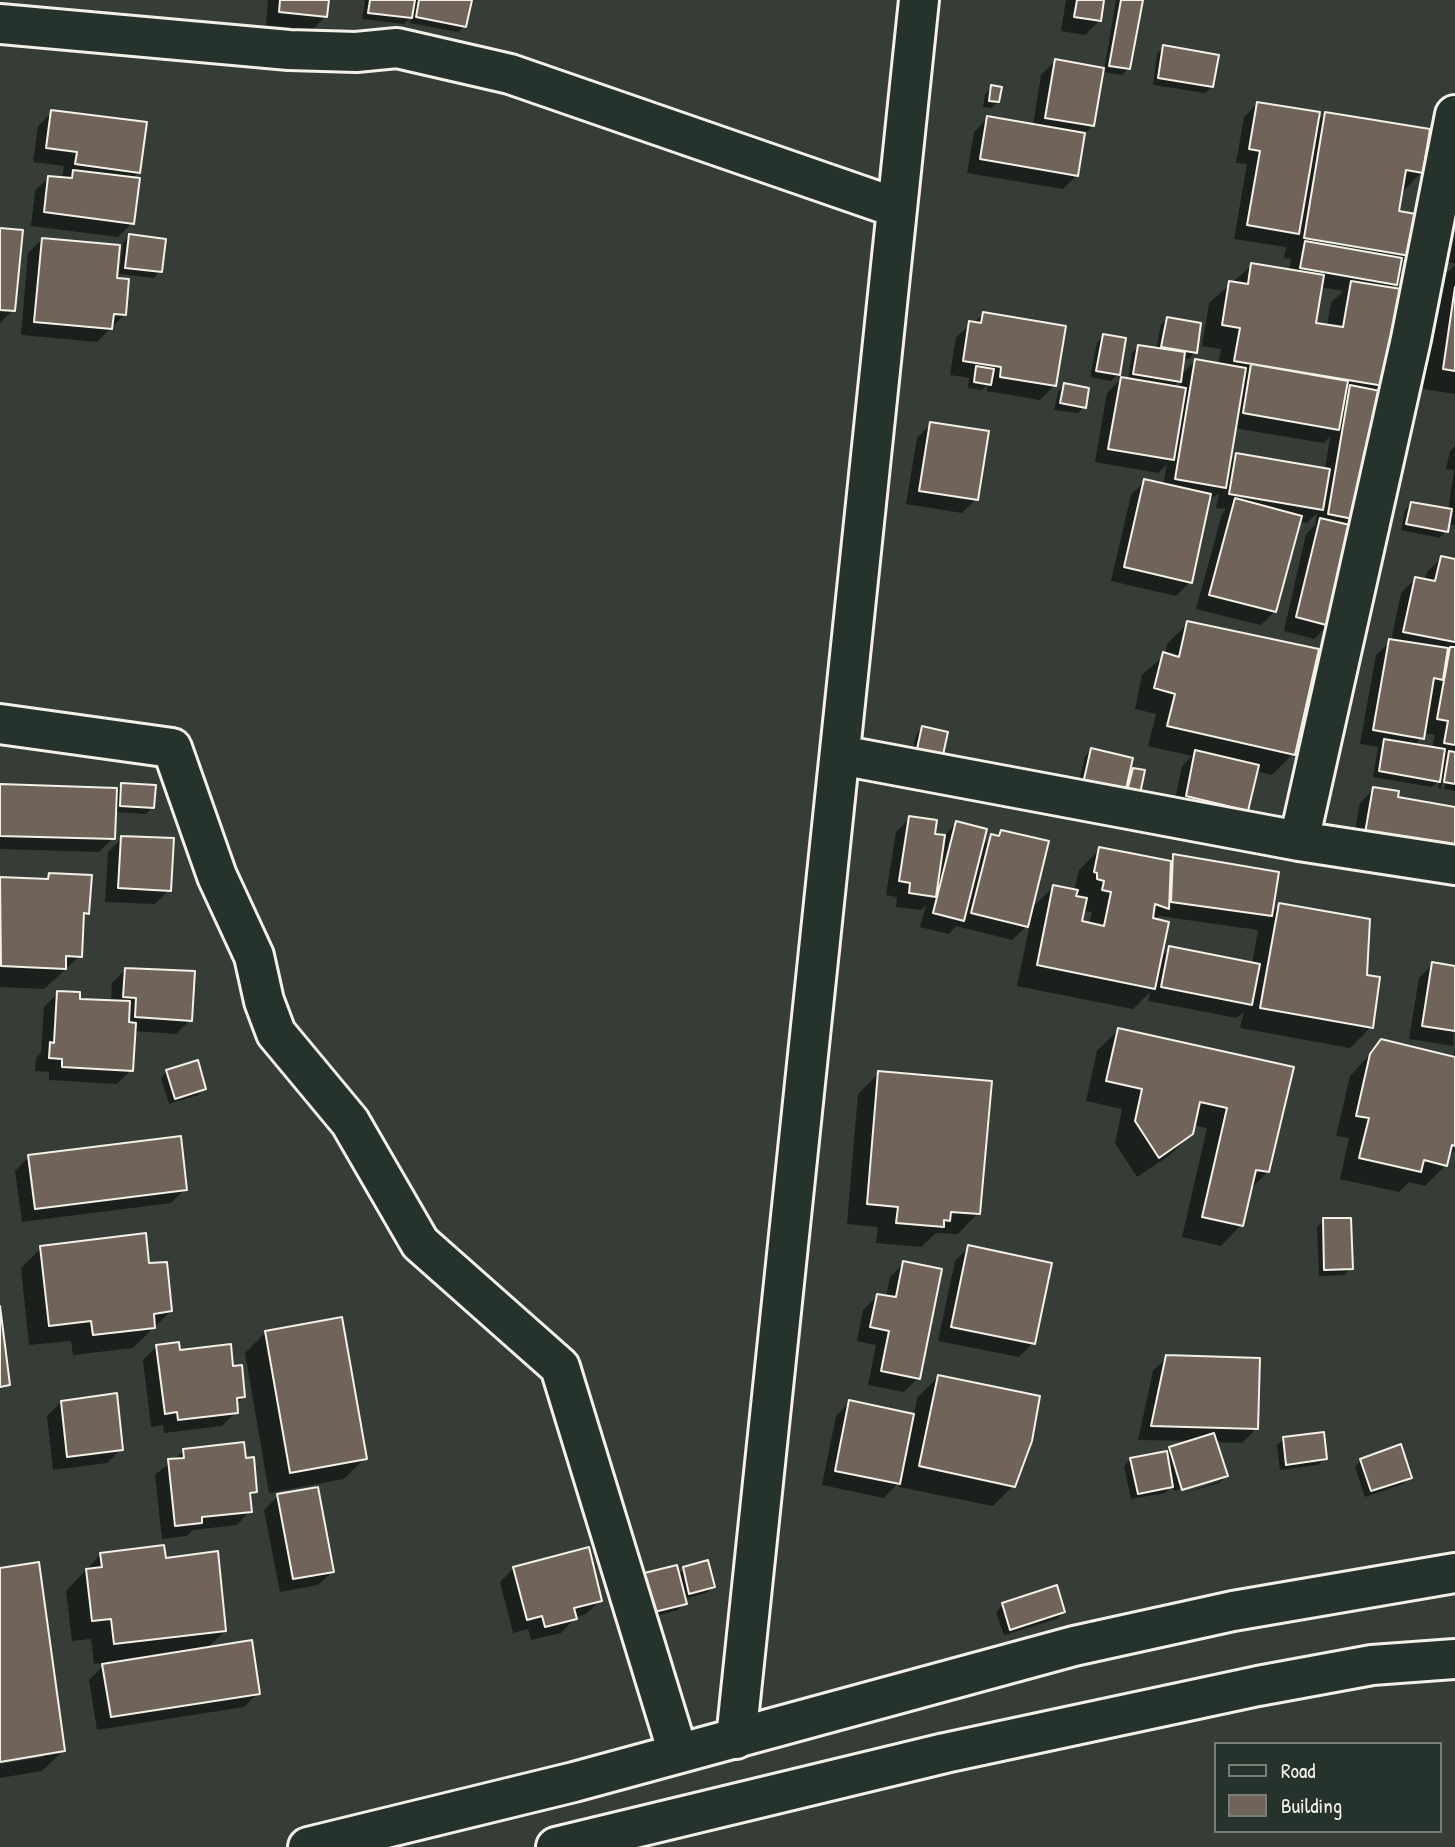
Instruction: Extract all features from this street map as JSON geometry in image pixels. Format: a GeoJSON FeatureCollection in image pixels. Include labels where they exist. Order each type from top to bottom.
{"type":"FeatureCollection","features":[{"type":"Feature","properties":{"kind":"street"},"geometry":{"type":"LineString","coordinates":[[736,1739],[919,0]]}},
{"type":"Feature","properties":{"kind":"street"},"geometry":{"type":"LineString","coordinates":[[0,24],[289,50],[356,52],[397,48],[510,74],[897,208]]}},
{"type":"Feature","properties":{"kind":"street"},"geometry":{"type":"LineString","coordinates":[[1300,841],[1411,339],[1455,115]]}},
{"type":"Feature","properties":{"kind":"street"},"geometry":{"type":"LineString","coordinates":[[0,724],[172,748],[217,876],[254,956],[264,1001],[276,1033],[350,1122],[420,1243],[560,1367],[678,1753]]}},
{"type":"Feature","properties":{"kind":"street"},"geometry":{"type":"LineString","coordinates":[[840,755],[1300,841],[1455,865]]}},
{"type":"Feature","properties":{"kind":"street"},"geometry":{"type":"LineString","coordinates":[[308,1847],[574,1782],[1074,1646],[1233,1611],[1455,1573]]}},
{"type":"Feature","properties":{"kind":"street"},"geometry":{"type":"LineString","coordinates":[[556,1847],[945,1754],[1258,1685],[1372,1665],[1455,1659]]}},
{"type":"Feature","properties":{"kind":"building"},"geometry":{"type":"Polygon","coordinates":[[[280,0],[329,0],[327,17],[279,12],[280,0]]]}},
{"type":"Feature","properties":{"kind":"building"},"geometry":{"type":"Polygon","coordinates":[[[370,0],[415,0],[412,18],[368,13],[370,0]]]}},
{"type":"Feature","properties":{"kind":"building"},"geometry":{"type":"Polygon","coordinates":[[[419,0],[472,0],[466,27],[416,17],[419,0]]]}},
{"type":"Feature","properties":{"kind":"building"},"geometry":{"type":"Polygon","coordinates":[[[1077,0],[1104,0],[1101,21],[1074,17],[1077,0]]]}},
{"type":"Feature","properties":{"kind":"building"},"geometry":{"type":"Polygon","coordinates":[[[1121,0],[1143,0],[1130,69],[1109,66],[1121,0]]]}},
{"type":"Feature","properties":{"kind":"building"},"geometry":{"type":"Polygon","coordinates":[[[1163,45],[1219,55],[1213,87],[1158,78],[1163,45]]]}},
{"type":"Feature","properties":{"kind":"building"},"geometry":{"type":"Polygon","coordinates":[[[1055,59],[1104,68],[1094,126],[1045,118],[1055,59]]]}},
{"type":"Feature","properties":{"kind":"building"},"geometry":{"type":"Polygon","coordinates":[[[991,85],[1002,87],[999,102],[989,101],[991,85]]]}},
{"type":"Feature","properties":{"kind":"building"},"geometry":{"type":"Polygon","coordinates":[[[1257,102],[1320,112],[1299,234],[1247,225],[1260,151],[1249,149],[1257,102]]]}},
{"type":"Feature","properties":{"kind":"building"},"geometry":{"type":"Polygon","coordinates":[[[51,110],[147,122],[140,173],[75,164],[77,152],[46,148],[51,110]]]}},
{"type":"Feature","properties":{"kind":"building"},"geometry":{"type":"Polygon","coordinates":[[[1325,112],[1430,129],[1423,173],[1406,170],[1399,211],[1416,214],[1410,256],[1304,238],[1325,112]]]}},
{"type":"Feature","properties":{"kind":"building"},"geometry":{"type":"Polygon","coordinates":[[[987,116],[1085,133],[1078,176],[980,159],[987,116]]]}},
{"type":"Feature","properties":{"kind":"building"},"geometry":{"type":"Polygon","coordinates":[[[73,170],[140,178],[134,224],[44,212],[48,176],[72,178],[73,170]]]}},
{"type":"Feature","properties":{"kind":"building"},"geometry":{"type":"Polygon","coordinates":[[[0,228],[23,230],[15,311],[0,310],[0,228]]]}},
{"type":"Feature","properties":{"kind":"building"},"geometry":{"type":"Polygon","coordinates":[[[129,234],[166,239],[162,272],[125,268],[129,234]]]}},
{"type":"Feature","properties":{"kind":"building"},"geometry":{"type":"Polygon","coordinates":[[[42,238],[120,245],[117,278],[129,279],[126,315],[114,314],[112,329],[34,322],[42,238]]]}},
{"type":"Feature","properties":{"kind":"building"},"geometry":{"type":"Polygon","coordinates":[[[1305,241],[1402,258],[1397,285],[1300,268],[1305,241]]]}},
{"type":"Feature","properties":{"kind":"building"},"geometry":{"type":"Polygon","coordinates":[[[1251,263],[1324,275],[1316,323],[1343,327],[1351,281],[1401,289],[1384,386],[1234,361],[1240,328],[1222,325],[1229,281],[1248,284],[1251,263]]]}},
{"type":"Feature","properties":{"kind":"building"},"geometry":{"type":"Polygon","coordinates":[[[1455,287],[1455,371],[1443,369],[1455,287]]]}},
{"type":"Feature","properties":{"kind":"building"},"geometry":{"type":"Polygon","coordinates":[[[983,312],[1066,326],[1056,386],[1000,377],[1001,367],[963,361],[969,321],[981,323],[983,312]]]}},
{"type":"Feature","properties":{"kind":"building"},"geometry":{"type":"Polygon","coordinates":[[[1167,317],[1201,323],[1197,353],[1161,347],[1167,317]]]}},
{"type":"Feature","properties":{"kind":"building"},"geometry":{"type":"Polygon","coordinates":[[[1103,334],[1126,338],[1120,375],[1096,371],[1103,334]]]}},
{"type":"Feature","properties":{"kind":"building"},"geometry":{"type":"Polygon","coordinates":[[[1138,345],[1185,352],[1181,382],[1133,374],[1138,345]]]}},
{"type":"Feature","properties":{"kind":"building"},"geometry":{"type":"Polygon","coordinates":[[[1195,359],[1246,368],[1226,488],[1175,479],[1195,359]]]}},
{"type":"Feature","properties":{"kind":"building"},"geometry":{"type":"Polygon","coordinates":[[[1251,364],[1348,381],[1339,430],[1243,413],[1251,364]]]}},
{"type":"Feature","properties":{"kind":"building"},"geometry":{"type":"Polygon","coordinates":[[[976,366],[994,369],[991,385],[974,382],[976,366]]]}},
{"type":"Feature","properties":{"kind":"building"},"geometry":{"type":"Polygon","coordinates":[[[1121,377],[1186,388],[1174,460],[1108,449],[1121,377]]]}},
{"type":"Feature","properties":{"kind":"building"},"geometry":{"type":"Polygon","coordinates":[[[1064,383],[1089,388],[1086,408],[1060,403],[1064,383]]]}},
{"type":"Feature","properties":{"kind":"building"},"geometry":{"type":"Polygon","coordinates":[[[1350,385],[1380,391],[1358,520],[1328,514],[1350,385]]]}},
{"type":"Feature","properties":{"kind":"building"},"geometry":{"type":"Polygon","coordinates":[[[930,422],[989,431],[978,500],[919,491],[930,422]]]}},
{"type":"Feature","properties":{"kind":"building"},"geometry":{"type":"Polygon","coordinates":[[[1236,453],[1330,469],[1323,510],[1229,494],[1236,453]]]}},
{"type":"Feature","properties":{"kind":"building"},"geometry":{"type":"Polygon","coordinates":[[[1144,479],[1211,494],[1192,583],[1124,567],[1144,479]]]}},
{"type":"Feature","properties":{"kind":"building"},"geometry":{"type":"Polygon","coordinates":[[[1235,498],[1302,516],[1276,612],[1209,595],[1235,498]]]}},
{"type":"Feature","properties":{"kind":"building"},"geometry":{"type":"Polygon","coordinates":[[[1411,502],[1452,509],[1448,532],[1406,524],[1411,502]]]}},
{"type":"Feature","properties":{"kind":"building"},"geometry":{"type":"Polygon","coordinates":[[[1320,518],[1354,526],[1330,626],[1296,617],[1320,518]]]}},
{"type":"Feature","properties":{"kind":"building"},"geometry":{"type":"Polygon","coordinates":[[[1441,556],[1455,559],[1455,642],[1403,632],[1415,577],[1435,581],[1441,556]]]}},
{"type":"Feature","properties":{"kind":"building"},"geometry":{"type":"Polygon","coordinates":[[[1187,621],[1319,649],[1295,755],[1167,726],[1175,694],[1154,688],[1163,652],[1179,657],[1187,621]]]}},
{"type":"Feature","properties":{"kind":"building"},"geometry":{"type":"Polygon","coordinates":[[[1389,639],[1448,648],[1443,680],[1434,678],[1424,739],[1373,730],[1389,639]]]}},
{"type":"Feature","properties":{"kind":"building"},"geometry":{"type":"Polygon","coordinates":[[[1450,647],[1455,647],[1455,745],[1444,743],[1448,721],[1437,719],[1450,647]]]}},
{"type":"Feature","properties":{"kind":"building"},"geometry":{"type":"Polygon","coordinates":[[[922,726],[948,732],[941,764],[915,758],[922,726]]]}},
{"type":"Feature","properties":{"kind":"building"},"geometry":{"type":"Polygon","coordinates":[[[1384,739],[1445,749],[1440,782],[1379,771],[1384,739]]]}},
{"type":"Feature","properties":{"kind":"building"},"geometry":{"type":"Polygon","coordinates":[[[1091,748],[1133,758],[1124,798],[1082,788],[1091,748]]]}},
{"type":"Feature","properties":{"kind":"building"},"geometry":{"type":"Polygon","coordinates":[[[1195,750],[1259,765],[1248,811],[1186,796],[1195,750]]]}},
{"type":"Feature","properties":{"kind":"building"},"geometry":{"type":"Polygon","coordinates":[[[1449,751],[1455,752],[1455,784],[1444,782],[1449,751]]]}},
{"type":"Feature","properties":{"kind":"building"},"geometry":{"type":"Polygon","coordinates":[[[1133,768],[1145,770],[1140,794],[1127,791],[1133,768]]]}},
{"type":"Feature","properties":{"kind":"building"},"geometry":{"type":"Polygon","coordinates":[[[121,783],[156,785],[154,808],[120,806],[121,783]]]}},
{"type":"Feature","properties":{"kind":"building"},"geometry":{"type":"Polygon","coordinates":[[[0,784],[117,788],[115,839],[0,836],[0,784]]]}},
{"type":"Feature","properties":{"kind":"building"},"geometry":{"type":"Polygon","coordinates":[[[1373,787],[1399,791],[1398,797],[1455,807],[1455,855],[1364,839],[1373,787]]]}},
{"type":"Feature","properties":{"kind":"building"},"geometry":{"type":"Polygon","coordinates":[[[909,816],[937,820],[935,834],[945,835],[936,897],[909,893],[910,883],[899,881],[909,816]]]}},
{"type":"Feature","properties":{"kind":"building"},"geometry":{"type":"Polygon","coordinates":[[[956,821],[987,829],[964,921],[933,913],[956,821]]]}},
{"type":"Feature","properties":{"kind":"building"},"geometry":{"type":"Polygon","coordinates":[[[1001,830],[1049,841],[1028,927],[971,913],[991,834],[999,836],[1001,830]]]}},
{"type":"Feature","properties":{"kind":"building"},"geometry":{"type":"Polygon","coordinates":[[[121,836],[174,838],[171,891],[118,888],[121,836]]]}},
{"type":"Feature","properties":{"kind":"building"},"geometry":{"type":"Polygon","coordinates":[[[1099,847],[1171,861],[1169,909],[1155,904],[1153,918],[1169,922],[1155,989],[1037,965],[1053,885],[1078,890],[1076,896],[1087,898],[1082,921],[1104,926],[1111,892],[1102,890],[1104,881],[1097,879],[1097,873],[1094,872],[1099,847]]]}},
{"type":"Feature","properties":{"kind":"building"},"geometry":{"type":"Polygon","coordinates":[[[1173,854],[1279,872],[1272,916],[1171,902],[1173,854]]]}},
{"type":"Feature","properties":{"kind":"building"},"geometry":{"type":"Polygon","coordinates":[[[49,873],[92,875],[89,914],[84,913],[82,957],[66,956],[66,969],[1,966],[0,877],[48,879],[49,873]]]}},
{"type":"Feature","properties":{"kind":"building"},"geometry":{"type":"Polygon","coordinates":[[[1279,903],[1370,919],[1367,975],[1380,977],[1373,1028],[1260,1008],[1279,903]]]}},
{"type":"Feature","properties":{"kind":"building"},"geometry":{"type":"Polygon","coordinates":[[[1169,946],[1260,964],[1252,1005],[1161,987],[1169,946]]]}},
{"type":"Feature","properties":{"kind":"building"},"geometry":{"type":"Polygon","coordinates":[[[1432,962],[1455,966],[1455,1031],[1422,1026],[1432,962]]]}},
{"type":"Feature","properties":{"kind":"building"},"geometry":{"type":"Polygon","coordinates":[[[125,968],[195,971],[192,1021],[135,1017],[136,998],[123,997],[125,968]]]}},
{"type":"Feature","properties":{"kind":"building"},"geometry":{"type":"Polygon","coordinates":[[[57,991],[80,992],[80,999],[130,1001],[129,1022],[136,1023],[133,1071],[62,1067],[62,1059],[49,1058],[50,1042],[54,1043],[57,991]]]}},
{"type":"Feature","properties":{"kind":"building"},"geometry":{"type":"Polygon","coordinates":[[[1118,1028],[1294,1067],[1269,1172],[1256,1170],[1243,1226],[1202,1217],[1227,1108],[1200,1102],[1193,1134],[1159,1158],[1135,1121],[1142,1089],[1106,1081],[1118,1028]]]}},
{"type":"Feature","properties":{"kind":"building"},"geometry":{"type":"Polygon","coordinates":[[[1381,1039],[1455,1057],[1455,1146],[1452,1145],[1447,1166],[1424,1160],[1421,1172],[1359,1158],[1369,1118],[1356,1116],[1370,1054],[1381,1039]]]}},
{"type":"Feature","properties":{"kind":"building"},"geometry":{"type":"Polygon","coordinates":[[[198,1060],[206,1089],[175,1099],[166,1070],[198,1060]]]}},
{"type":"Feature","properties":{"kind":"building"},"geometry":{"type":"Polygon","coordinates":[[[878,1071],[992,1081],[980,1214],[951,1212],[950,1221],[944,1220],[944,1227],[896,1223],[898,1207],[867,1204],[878,1071]]]}},
{"type":"Feature","properties":{"kind":"building"},"geometry":{"type":"Polygon","coordinates":[[[181,1136],[187,1190],[35,1209],[28,1155],[181,1136]]]}},
{"type":"Feature","properties":{"kind":"building"},"geometry":{"type":"Polygon","coordinates":[[[1323,1218],[1351,1218],[1353,1269],[1324,1270],[1323,1218]]]}},
{"type":"Feature","properties":{"kind":"building"},"geometry":{"type":"Polygon","coordinates":[[[146,1233],[149,1263],[167,1262],[172,1311],[154,1314],[155,1328],[93,1335],[91,1321],[49,1326],[40,1246],[146,1233]]]}},
{"type":"Feature","properties":{"kind":"building"},"geometry":{"type":"Polygon","coordinates":[[[968,1245],[1052,1263],[1035,1344],[951,1327],[968,1245]]]}},
{"type":"Feature","properties":{"kind":"building"},"geometry":{"type":"Polygon","coordinates":[[[903,1261],[942,1269],[920,1379],[881,1371],[889,1331],[870,1327],[877,1294],[896,1297],[903,1261]]]}},
{"type":"Feature","properties":{"kind":"building"},"geometry":{"type":"Polygon","coordinates":[[[0,1306],[10,1385],[0,1387],[0,1306]]]}},
{"type":"Feature","properties":{"kind":"building"},"geometry":{"type":"Polygon","coordinates":[[[342,1317],[367,1459],[290,1473],[265,1331],[342,1317]]]}},
{"type":"Feature","properties":{"kind":"building"},"geometry":{"type":"Polygon","coordinates":[[[179,1342],[180,1350],[231,1344],[233,1366],[242,1365],[245,1397],[237,1398],[238,1413],[178,1420],[177,1412],[165,1414],[156,1345],[179,1342]]]}},
{"type":"Feature","properties":{"kind":"building"},"geometry":{"type":"Polygon","coordinates":[[[1166,1355],[1260,1358],[1258,1429],[1151,1426],[1166,1355]]]}},
{"type":"Feature","properties":{"kind":"building"},"geometry":{"type":"Polygon","coordinates":[[[938,1375],[1040,1396],[1032,1441],[1015,1487],[919,1466],[938,1375]]]}},
{"type":"Feature","properties":{"kind":"building"},"geometry":{"type":"Polygon","coordinates":[[[117,1393],[123,1450],[67,1457],[61,1401],[117,1393]]]}},
{"type":"Feature","properties":{"kind":"building"},"geometry":{"type":"Polygon","coordinates":[[[849,1400],[914,1414],[900,1484],[835,1471],[849,1400]]]}},
{"type":"Feature","properties":{"kind":"building"},"geometry":{"type":"Polygon","coordinates":[[[1324,1432],[1327,1459],[1286,1465],[1283,1437],[1324,1432]]]}},
{"type":"Feature","properties":{"kind":"building"},"geometry":{"type":"Polygon","coordinates":[[[1214,1433],[1228,1476],[1182,1490],[1169,1447],[1214,1433]]]}},
{"type":"Feature","properties":{"kind":"building"},"geometry":{"type":"Polygon","coordinates":[[[244,1442],[246,1458],[254,1457],[257,1492],[250,1493],[252,1512],[202,1517],[202,1523],[175,1526],[168,1459],[184,1458],[183,1449],[244,1442]]]}},
{"type":"Feature","properties":{"kind":"building"},"geometry":{"type":"Polygon","coordinates":[[[1401,1444],[1412,1478],[1371,1491],[1360,1459],[1401,1444]]]}},
{"type":"Feature","properties":{"kind":"building"},"geometry":{"type":"Polygon","coordinates":[[[1167,1451],[1173,1487],[1138,1494],[1130,1458],[1167,1451]]]}},
{"type":"Feature","properties":{"kind":"building"},"geometry":{"type":"Polygon","coordinates":[[[318,1487],[334,1572],[293,1579],[277,1494],[318,1487]]]}},
{"type":"Feature","properties":{"kind":"building"},"geometry":{"type":"Polygon","coordinates":[[[164,1545],[166,1558],[218,1551],[226,1631],[114,1644],[111,1619],[92,1621],[86,1569],[102,1567],[100,1553],[164,1545]]]}},
{"type":"Feature","properties":{"kind":"building"},"geometry":{"type":"Polygon","coordinates":[[[589,1547],[602,1601],[574,1608],[577,1619],[545,1627],[542,1616],[527,1620],[513,1567],[589,1547]]]}},
{"type":"Feature","properties":{"kind":"building"},"geometry":{"type":"Polygon","coordinates":[[[708,1560],[715,1587],[689,1594],[683,1567],[708,1560]]]}},
{"type":"Feature","properties":{"kind":"building"},"geometry":{"type":"Polygon","coordinates":[[[39,1562],[65,1751],[0,1762],[0,1568],[39,1562]]]}},
{"type":"Feature","properties":{"kind":"building"},"geometry":{"type":"Polygon","coordinates":[[[677,1565],[687,1604],[646,1614],[636,1575],[677,1565]]]}},
{"type":"Feature","properties":{"kind":"building"},"geometry":{"type":"Polygon","coordinates":[[[1057,1585],[1065,1612],[1010,1630],[1002,1603],[1057,1585]]]}},
{"type":"Feature","properties":{"kind":"building"},"geometry":{"type":"Polygon","coordinates":[[[252,1640],[260,1694],[111,1717],[102,1664],[252,1640]]]}}]}
